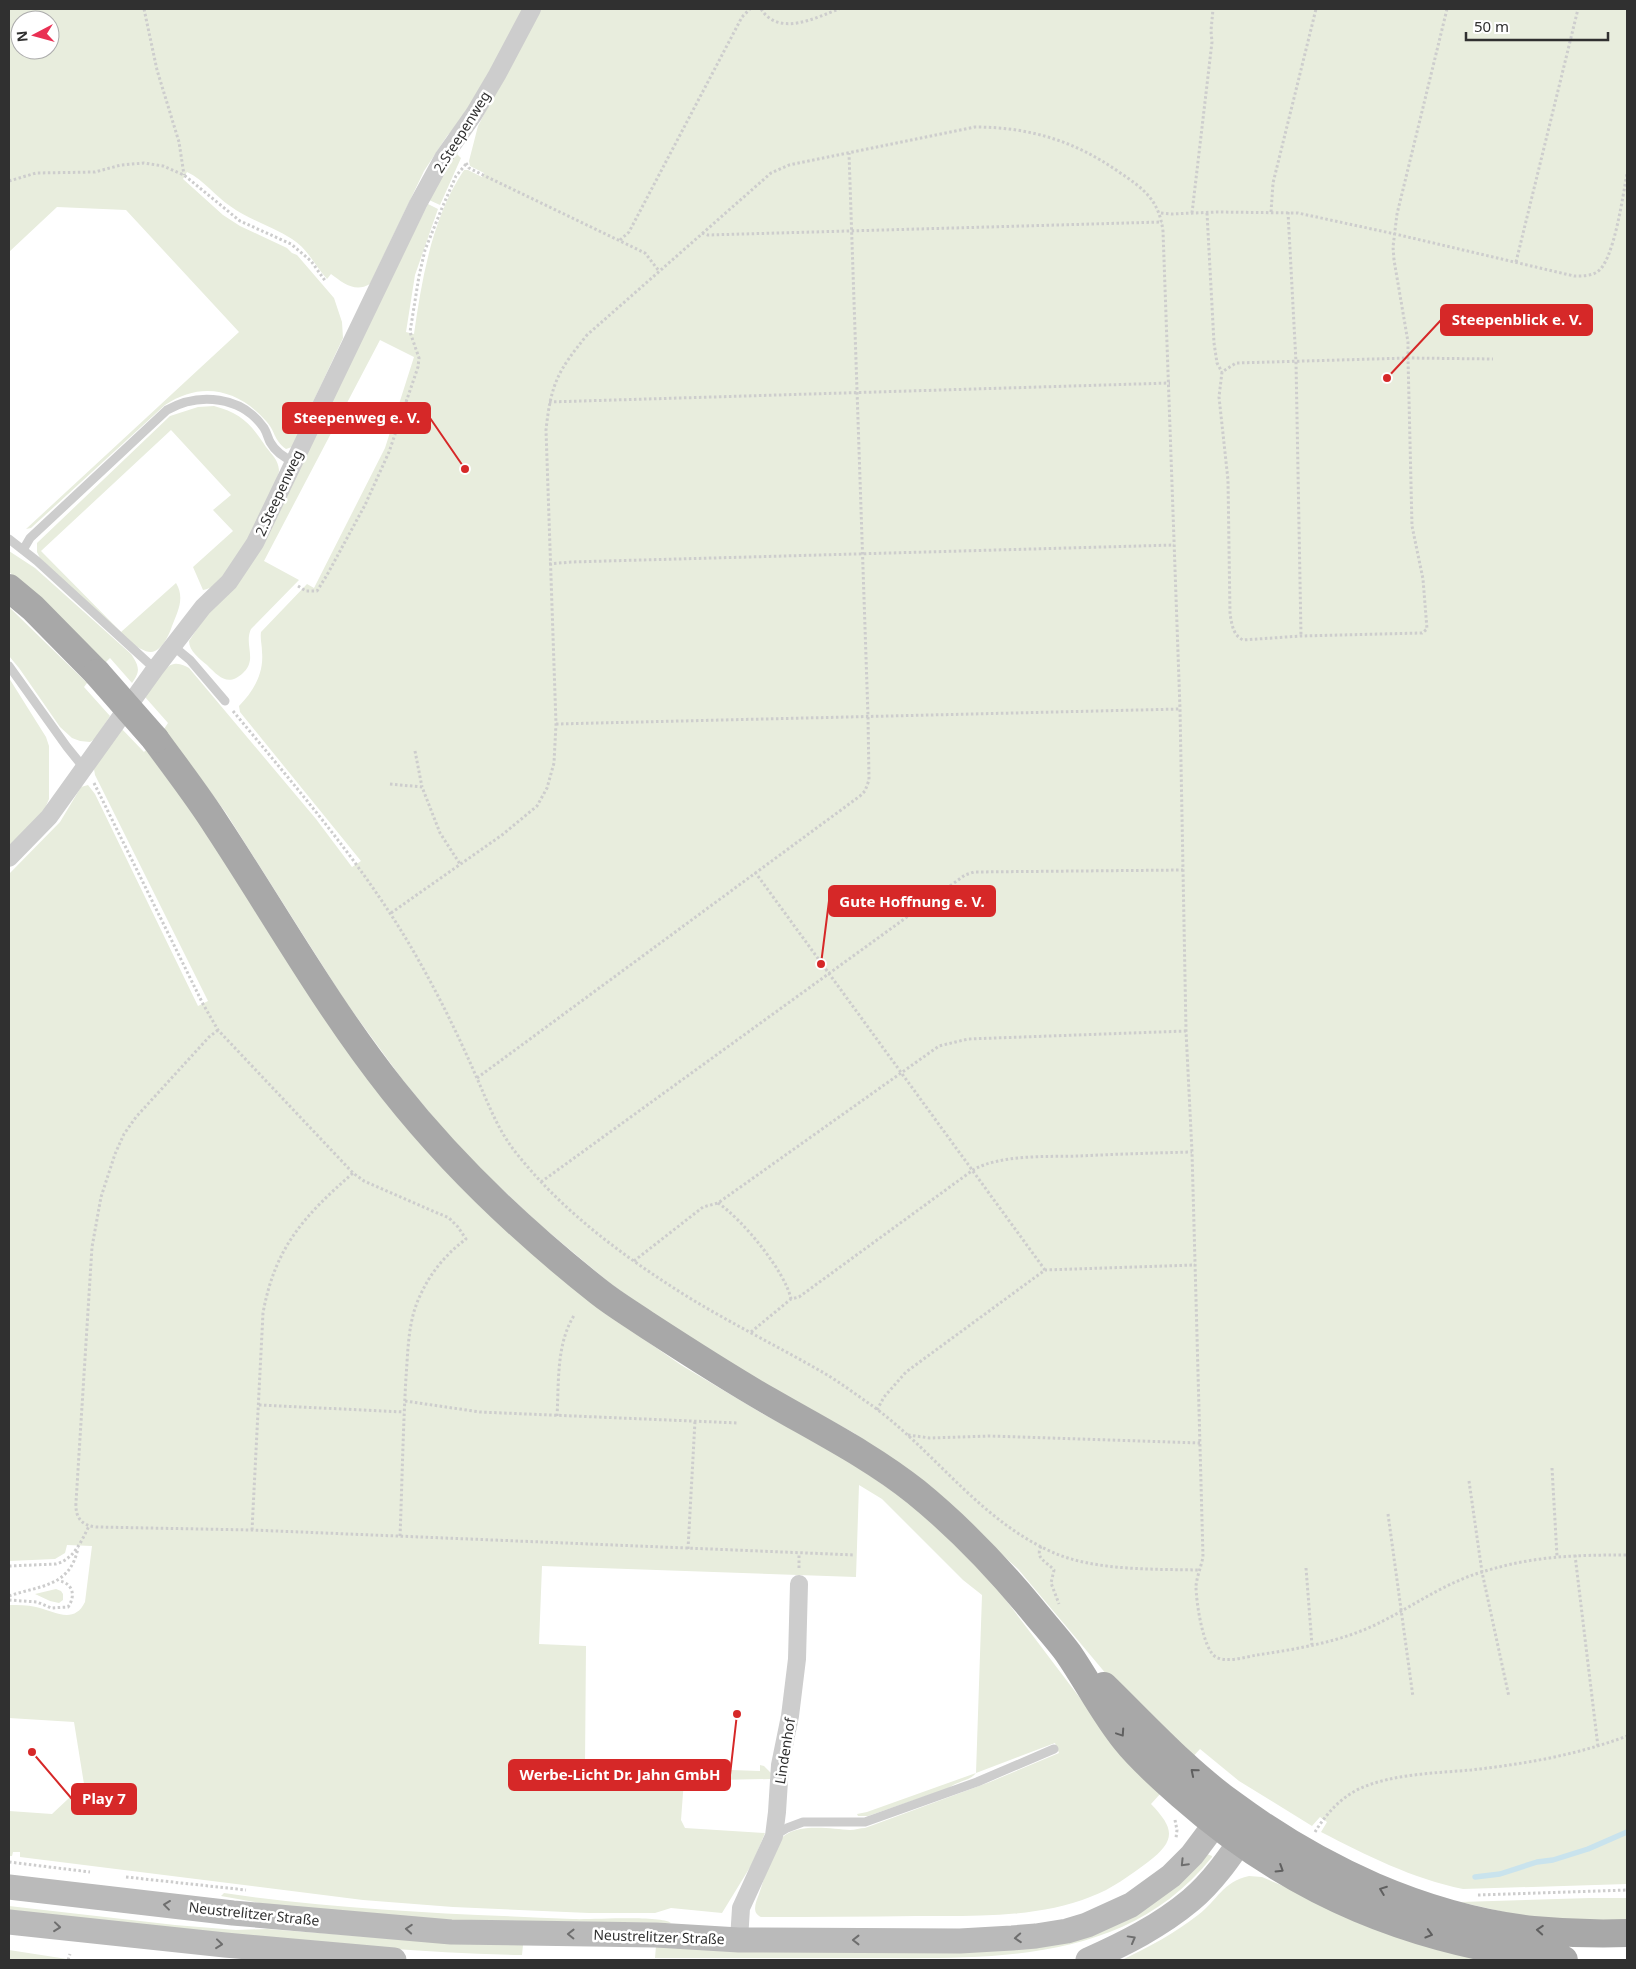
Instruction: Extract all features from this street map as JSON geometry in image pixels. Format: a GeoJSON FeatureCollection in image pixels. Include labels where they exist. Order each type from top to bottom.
{"type":"FeatureCollection","features":[{"type":"Feature","properties":{"kind":"main road"},"geometry":{"type":"LineString","coordinates":[[9,588],[33,608],[96,673],[155,739],[215,822],[333,1009],[392,1089],[432,1138],[473,1182],[528,1232],[603,1295],[684,1350],[769,1401],[847,1444],[916,1492],[985,1555],[1007,1578],[1064,1649],[1127,1742],[1167,1783],[1215,1825],[1240,1843],[1301,1882],[1349,1905],[1404,1926],[1465,1944],[1526,1956],[1564,1960]]}},
{"type":"Feature","properties":{"kind":"main road"},"geometry":{"type":"LineString","coordinates":[[1064,1649],[1185,1764],[1231,1803],[1313,1857],[1336,1869],[1360,1881],[1413,1901],[1473,1919],[1532,1930],[1588,1934],[1627,1933]]}},
{"type":"Feature","properties":{"kind":"main road","name":"Neustrelitzer Straße"},"geometry":{"type":"LineString","coordinates":[[9,1887],[242,1914],[451,1932],[656,1935],[739,1940],[960,1941],[1036,1936],[1066,1931],[1110,1916],[1148,1894],[1171,1876],[1192,1855],[1231,1803]]}},
{"type":"Feature","properties":{"kind":"main road"},"geometry":{"type":"LineString","coordinates":[[1088,1960],[1116,1948],[1158,1924],[1191,1900],[1214,1876],[1256,1820]]}},
{"type":"Feature","properties":{"kind":"main road"},"geometry":{"type":"LineString","coordinates":[[9,1922],[394,1960]]}},
{"type":"Feature","properties":{"kind":"main road"},"geometry":{"type":"LineString","coordinates":[[174,1939],[193,1960]]}},
{"type":"Feature","properties":{"kind":"street","name":"2.Steepenweg"},"geometry":{"type":"LineString","coordinates":[[9,858],[49,817],[155,669],[203,607],[229,582],[255,543],[418,204],[453,143],[483,98],[532,9]]}},
{"type":"Feature","properties":{"kind":"street","name":"Lindenhof"},"geometry":{"type":"LineString","coordinates":[[739,1940],[741,1908],[774,1836],[780,1765],[790,1716],[797,1659],[799,1580]]}},
{"type":"Feature","properties":{"kind":"lane"},"geometry":{"type":"LineString","coordinates":[[23,550],[30,538],[168,410],[178,404],[196,400],[216,399],[233,404],[249,414],[264,428],[272,445],[286,458],[294,462]]}},
{"type":"Feature","properties":{"kind":"lane"},"geometry":{"type":"LineString","coordinates":[[9,539],[37,561],[155,669]]}},
{"type":"Feature","properties":{"kind":"lane"},"geometry":{"type":"LineString","coordinates":[[173,646],[190,660],[225,701]]}},
{"type":"Feature","properties":{"kind":"lane"},"geometry":{"type":"LineString","coordinates":[[9,666],[84,768]]}},
{"type":"Feature","properties":{"kind":"lane"},"geometry":{"type":"LineString","coordinates":[[774,1836],[787,1828],[803,1822],[865,1822],[978,1782],[1054,1748]]}},
{"type":"Feature","properties":{"kind":"path"},"geometry":{"type":"LineString","coordinates":[[144,9],[157,70],[179,142],[184,175]]}},
{"type":"Feature","properties":{"kind":"path"},"geometry":{"type":"LineString","coordinates":[[620,240],[629,232],[742,17],[750,9]]}},
{"type":"Feature","properties":{"kind":"path"},"geometry":{"type":"LineString","coordinates":[[761,9],[771,19],[788,24],[801,23],[839,9]]}},
{"type":"Feature","properties":{"kind":"path"},"geometry":{"type":"LineString","coordinates":[[1192,213],[1212,42],[1213,9]]}},
{"type":"Feature","properties":{"kind":"path"},"geometry":{"type":"LineString","coordinates":[[1271,212],[1273,183],[1316,9]]}},
{"type":"Feature","properties":{"kind":"path"},"geometry":{"type":"LineString","coordinates":[[1207,213],[1214,343],[1217,363],[1222,372],[1219,398],[1228,480],[1230,614],[1237,637],[1243,640],[1301,636],[1422,633],[1427,630],[1423,578],[1412,526],[1408,342],[1394,260],[1395,234],[1397,214],[1447,9]]}},
{"type":"Feature","properties":{"kind":"path"},"geometry":{"type":"LineString","coordinates":[[1516,262],[1578,9]]}},
{"type":"Feature","properties":{"kind":"path"},"geometry":{"type":"LineString","coordinates":[[391,913],[502,835],[536,806],[547,788],[554,763],[556,724],[549,564],[546,430],[549,402],[554,386],[566,362],[588,335],[702,232],[771,173],[789,165],[975,128],[994,127],[1019,131],[1054,138],[1078,146],[1138,185],[1150,196],[1160,212],[1162,222],[1170,383],[1180,709],[1186,1031],[1192,1152],[1203,1557],[1196,1586],[1206,1644],[1217,1658],[1233,1659],[1312,1645],[1354,1633],[1401,1612],[1455,1581],[1482,1572],[1521,1562],[1557,1556],[1627,1555]]}},
{"type":"Feature","properties":{"kind":"path"},"geometry":{"type":"LineString","coordinates":[[453,143],[459,148],[469,168],[598,232],[620,240],[645,253],[659,271]]}},
{"type":"Feature","properties":{"kind":"path"},"geometry":{"type":"LineString","coordinates":[[477,1078],[865,791],[869,780],[868,716],[853,231],[848,153]]}},
{"type":"Feature","properties":{"kind":"path"},"geometry":{"type":"LineString","coordinates":[[9,181],[36,173],[95,172],[121,165],[144,163],[163,166],[184,175],[240,221],[291,244],[311,261],[326,282]]}},
{"type":"Feature","properties":{"kind":"path"},"geometry":{"type":"LineString","coordinates":[[298,586],[306,591],[313,592],[322,583],[365,505],[390,452],[418,367],[419,358],[410,332],[425,250],[440,208],[456,176],[466,164]]}},
{"type":"Feature","properties":{"kind":"path"},"geometry":{"type":"LineString","coordinates":[[1160,212],[1171,214],[1288,212],[1395,234],[1574,276],[1596,273],[1604,266],[1612,248],[1627,174]]}},
{"type":"Feature","properties":{"kind":"path"},"geometry":{"type":"LineString","coordinates":[[1288,212],[1296,362],[1301,636]]}},
{"type":"Feature","properties":{"kind":"path"},"geometry":{"type":"LineString","coordinates":[[702,232],[708,235],[1162,222]]}},
{"type":"Feature","properties":{"kind":"path"},"geometry":{"type":"LineString","coordinates":[[1222,372],[1236,362],[1408,358],[1493,359]]}},
{"type":"Feature","properties":{"kind":"path"},"geometry":{"type":"LineString","coordinates":[[549,402],[1170,383]]}},
{"type":"Feature","properties":{"kind":"path"},"geometry":{"type":"LineString","coordinates":[[549,564],[1174,545]]}},
{"type":"Feature","properties":{"kind":"path"},"geometry":{"type":"LineString","coordinates":[[225,701],[314,808],[391,913],[419,959],[441,1001],[495,1121],[514,1152],[564,1206],[634,1261],[689,1297],[827,1375],[877,1410],[907,1434],[964,1490],[1014,1531],[1041,1546],[1073,1560],[1113,1566],[1199,1570]]}},
{"type":"Feature","properties":{"kind":"path"},"geometry":{"type":"LineString","coordinates":[[556,724],[1180,709]]}},
{"type":"Feature","properties":{"kind":"path"},"geometry":{"type":"LineString","coordinates":[[415,750],[422,786],[433,819],[460,864]]}},
{"type":"Feature","properties":{"kind":"path"},"geometry":{"type":"LineString","coordinates":[[84,768],[99,791],[198,996],[218,1030],[353,1174],[364,1181],[444,1215],[458,1227],[466,1239],[449,1252],[432,1272],[418,1299],[410,1331],[404,1412],[400,1537]]}},
{"type":"Feature","properties":{"kind":"path"},"geometry":{"type":"LineString","coordinates":[[390,784],[422,786]]}},
{"type":"Feature","properties":{"kind":"path"},"geometry":{"type":"LineString","coordinates":[[541,1182],[965,875],[974,872],[1182,870]]}},
{"type":"Feature","properties":{"kind":"path"},"geometry":{"type":"LineString","coordinates":[[755,872],[830,972],[900,1072],[1045,1270]]}},
{"type":"Feature","properties":{"kind":"path"},"geometry":{"type":"LineString","coordinates":[[218,1030],[136,1117],[124,1134],[115,1154],[101,1197],[91,1256],[75,1508],[83,1524],[89,1526],[156,1530],[252,1530],[855,1556]]}},
{"type":"Feature","properties":{"kind":"path"},"geometry":{"type":"LineString","coordinates":[[634,1261],[703,1208],[718,1203],[939,1046],[968,1038],[1186,1031]]}},
{"type":"Feature","properties":{"kind":"path"},"geometry":{"type":"LineString","coordinates":[[751,1332],[791,1299],[799,1297],[973,1170],[984,1165],[1036,1157],[1192,1152]]}},
{"type":"Feature","properties":{"kind":"path"},"geometry":{"type":"LineString","coordinates":[[252,1530],[263,1313],[270,1281],[291,1238],[306,1217],[353,1174]]}},
{"type":"Feature","properties":{"kind":"path"},"geometry":{"type":"LineString","coordinates":[[718,1203],[730,1211],[763,1249],[779,1273],[791,1299]]}},
{"type":"Feature","properties":{"kind":"path"},"geometry":{"type":"LineString","coordinates":[[877,1410],[884,1397],[906,1372],[1045,1270],[1195,1265]]}},
{"type":"Feature","properties":{"kind":"path"},"geometry":{"type":"LineString","coordinates":[[558,1416],[561,1357],[566,1330],[575,1314]]}},
{"type":"Feature","properties":{"kind":"path"},"geometry":{"type":"LineString","coordinates":[[405,1401],[480,1412],[738,1423]]}},
{"type":"Feature","properties":{"kind":"path"},"geometry":{"type":"LineString","coordinates":[[259,1405],[404,1412]]}},
{"type":"Feature","properties":{"kind":"path"},"geometry":{"type":"LineString","coordinates":[[688,1549],[695,1421]]}},
{"type":"Feature","properties":{"kind":"path"},"geometry":{"type":"LineString","coordinates":[[907,1434],[930,1438],[989,1436],[1200,1443]]}},
{"type":"Feature","properties":{"kind":"path"},"geometry":{"type":"LineString","coordinates":[[1552,1468],[1557,1556]]}},
{"type":"Feature","properties":{"kind":"path"},"geometry":{"type":"LineString","coordinates":[[1469,1481],[1482,1572],[1509,1697]]}},
{"type":"Feature","properties":{"kind":"path"},"geometry":{"type":"LineString","coordinates":[[1388,1514],[1413,1697]]}},
{"type":"Feature","properties":{"kind":"path"},"geometry":{"type":"LineString","coordinates":[[9,1598],[58,1581],[69,1572],[79,1545],[89,1526]]}},
{"type":"Feature","properties":{"kind":"path"},"geometry":{"type":"LineString","coordinates":[[9,1566],[56,1564],[68,1558],[79,1545]]}},
{"type":"Feature","properties":{"kind":"path"},"geometry":{"type":"LineString","coordinates":[[1041,1546],[1038,1554],[1053,1568],[1053,1571]]}},
{"type":"Feature","properties":{"kind":"path"},"geometry":{"type":"LineString","coordinates":[[799,1553],[799,1580]]}},
{"type":"Feature","properties":{"kind":"path"},"geometry":{"type":"LineString","coordinates":[[1575,1555],[1598,1747]]}},
{"type":"Feature","properties":{"kind":"path"},"geometry":{"type":"LineString","coordinates":[[1306,1568],[1312,1645]]}},
{"type":"Feature","properties":{"kind":"path"},"geometry":{"type":"LineString","coordinates":[[9,1598],[37,1602],[51,1608],[62,1609],[68,1607],[72,1602],[73,1593],[66,1582],[58,1581]]}},
{"type":"Feature","properties":{"kind":"path"},"geometry":{"type":"LineString","coordinates":[[1313,1835],[1333,1808],[1348,1796],[1374,1784],[1424,1775],[1517,1764],[1598,1747],[1627,1736]]}},
{"type":"Feature","properties":{"kind":"path"},"geometry":{"type":"LineString","coordinates":[[1171,1813],[1177,1830],[1173,1845]]}},
{"type":"Feature","properties":{"kind":"path"},"geometry":{"type":"LineString","coordinates":[[9,1862],[92,1873]]}},
{"type":"Feature","properties":{"kind":"path"},"geometry":{"type":"LineString","coordinates":[[119,1876],[240,1890]]}},
{"type":"Feature","properties":{"kind":"path"},"geometry":{"type":"LineString","coordinates":[[1472,1895],[1627,1890]]}},
{"type":"Feature","properties":{"kind":"path"},"geometry":{"type":"LineString","coordinates":[[68,1960],[70,1954]]}},
{"type":"Feature","properties":{"kind":"green space"},"geometry":{"type":"Polygon","coordinates":[[[9,9],[524,9],[470,111],[447,136],[424,171],[370,284],[365,287],[349,286],[331,274],[327,279],[298,243],[277,230],[237,211],[193,175],[187,172],[183,179],[223,215],[240,226],[287,248],[297,255],[334,298],[342,322],[343,338],[292,447],[286,449],[277,439],[266,421],[255,410],[231,396],[205,391],[179,397],[165,405],[31,528],[26,529],[239,332],[126,210],[57,207],[9,252],[9,9]]]}},
{"type":"Feature","properties":{"kind":"green space"},"geometry":{"type":"Polygon","coordinates":[[[539,9],[1627,9],[1627,1884],[1463,1889],[1444,1885],[1408,1873],[1321,1832],[1327,1822],[1320,1817],[1312,1826],[1239,1781],[1200,1749],[1190,1760],[1123,1694],[1018,1569],[923,1483],[854,1433],[775,1390],[690,1340],[611,1284],[538,1223],[483,1171],[443,1129],[402,1079],[345,1001],[226,813],[164,729],[168,723],[145,697],[170,665],[178,664],[189,668],[316,819],[352,867],[361,861],[240,712],[239,706],[253,688],[260,674],[262,660],[261,632],[307,584],[314,588],[385,448],[414,357],[380,340],[264,561],[299,580],[251,629],[249,641],[250,660],[246,670],[238,677],[228,680],[224,679],[195,654],[189,645],[189,641],[207,614],[234,587],[428,204],[438,209],[415,275],[406,332],[414,334],[425,270],[436,228],[453,189],[464,170],[482,177],[484,173],[470,166],[469,161],[478,126],[539,9]]]}},
{"type":"Feature","properties":{"kind":"green space"},"geometry":{"type":"Polygon","coordinates":[[[456,153],[461,158],[440,205],[429,200],[448,161],[456,153]]]}},
{"type":"Feature","properties":{"kind":"green space"},"geometry":{"type":"Polygon","coordinates":[[[214,406],[231,412],[245,420],[274,457],[279,470],[272,490],[255,525],[228,572],[219,583],[203,590],[193,567],[233,531],[213,510],[231,495],[171,430],[41,551],[121,632],[176,583],[180,594],[180,604],[169,634],[158,649],[151,652],[141,649],[128,640],[95,612],[40,558],[37,552],[37,543],[170,416],[198,407],[214,406]]]}},
{"type":"Feature","properties":{"kind":"green space"},"geometry":{"type":"Polygon","coordinates":[[[9,551],[35,568],[131,654],[138,668],[137,675],[132,683],[110,658],[105,663],[40,598],[9,572],[9,551]]]}},
{"type":"Feature","properties":{"kind":"green space"},"geometry":{"type":"Polygon","coordinates":[[[9,607],[87,683],[84,687],[110,716],[95,739],[90,742],[80,741],[72,738],[60,727],[9,656],[9,607]]]}},
{"type":"Feature","properties":{"kind":"green space"},"geometry":{"type":"Polygon","coordinates":[[[9,678],[46,737],[49,746],[49,799],[43,813],[9,847],[9,678]]]}},
{"type":"Feature","properties":{"kind":"green space"},"geometry":{"type":"Polygon","coordinates":[[[120,727],[144,752],[146,750],[207,832],[323,1016],[596,1306],[681,1365],[763,1414],[840,1455],[911,1504],[976,1564],[996,1587],[1120,1751],[1161,1793],[1151,1804],[1164,1820],[1169,1834],[1164,1847],[1157,1854],[1127,1877],[1098,1894],[1049,1909],[1005,1914],[960,1916],[761,1917],[756,1913],[756,1904],[768,1866],[777,1844],[786,1834],[813,1828],[850,1830],[865,1828],[990,1782],[1059,1753],[1055,1743],[976,1773],[982,1595],[963,1580],[882,1499],[859,1485],[856,1577],[542,1566],[539,1644],[586,1646],[585,1765],[760,1771],[760,1765],[764,1766],[771,1773],[770,1779],[716,1780],[705,1787],[697,1787],[692,1781],[684,1780],[681,1820],[685,1828],[765,1833],[752,1864],[722,1913],[671,1908],[655,1913],[589,1913],[453,1907],[363,1900],[20,1857],[20,1852],[13,1852],[12,1856],[9,1856],[9,1811],[52,1814],[84,1784],[74,1722],[9,1718],[9,1605],[33,1606],[63,1615],[75,1613],[85,1602],[92,1546],[67,1545],[65,1553],[55,1559],[9,1561],[9,874],[60,822],[81,787],[88,785],[95,794],[198,1006],[208,1001],[95,775],[94,769],[120,727]]]}},
{"type":"Feature","properties":{"kind":"green space"},"geometry":{"type":"Polygon","coordinates":[[[56,1589],[63,1594],[63,1600],[59,1603],[35,1594],[56,1589]]]}},
{"type":"Feature","properties":{"kind":"green space"},"geometry":{"type":"Polygon","coordinates":[[[976,1773],[949,1788],[868,1816],[858,1816],[857,1814],[867,1812],[976,1773]]]}},
{"type":"Feature","properties":{"kind":"green space"},"geometry":{"type":"Polygon","coordinates":[[[1207,1854],[1212,1857],[1177,1893],[1138,1919],[1096,1937],[1052,1948],[1005,1955],[958,1958],[655,1958],[656,1946],[1036,1946],[1207,1854]]]}},
{"type":"Feature","properties":{"kind":"green space"},"geometry":{"type":"Polygon","coordinates":[[[1249,1876],[1262,1877],[1295,1891],[1495,1960],[1122,1960],[1180,1928],[1205,1909],[1226,1887],[1249,1876]]]}},
{"type":"Feature","properties":{"kind":"green space"},"geometry":{"type":"Polygon","coordinates":[[[224,1893],[311,1904],[398,1910],[573,1919],[639,1918],[671,1923],[452,1920],[271,1905],[221,1896],[224,1893]]]}},
{"type":"Feature","properties":{"kind":"green space"},"geometry":{"type":"Polygon","coordinates":[[[1627,1898],[1627,1922],[1535,1919],[1460,1902],[1627,1898]]]}},
{"type":"Feature","properties":{"kind":"green space"},"geometry":{"type":"Polygon","coordinates":[[[9,1906],[236,1930],[267,1929],[450,1943],[523,1945],[522,1955],[393,1949],[265,1938],[9,1910],[9,1906]]]}},
{"type":"Feature","properties":{"kind":"green space"},"geometry":{"type":"Polygon","coordinates":[[[9,1950],[67,1959],[9,1960],[9,1950]]]}},
{"type":"Feature","properties":{"kind":"waterway"},"geometry":{"type":"LineString","coordinates":[[1475,1877],[1500,1874],[1537,1862],[1553,1860],[1588,1849],[1627,1832]]}},
{"type":"Feature","properties":{"kind":"place","name":"Steepenblick e. V."},"geometry":{"type":"Point","coordinates":[1387,378]}},
{"type":"Feature","properties":{"kind":"place","name":"Steepenweg e. V."},"geometry":{"type":"Point","coordinates":[465,469]}},
{"type":"Feature","properties":{"kind":"place","name":"Gute Hoffnung e. V."},"geometry":{"type":"Point","coordinates":[821,964]}},
{"type":"Feature","properties":{"kind":"place","name":"Werbe-Licht Dr. Jahn GmbH"},"geometry":{"type":"Point","coordinates":[737,1714]}},
{"type":"Feature","properties":{"kind":"place","name":"Play 7"},"geometry":{"type":"Point","coordinates":[32,1752]}}]}
